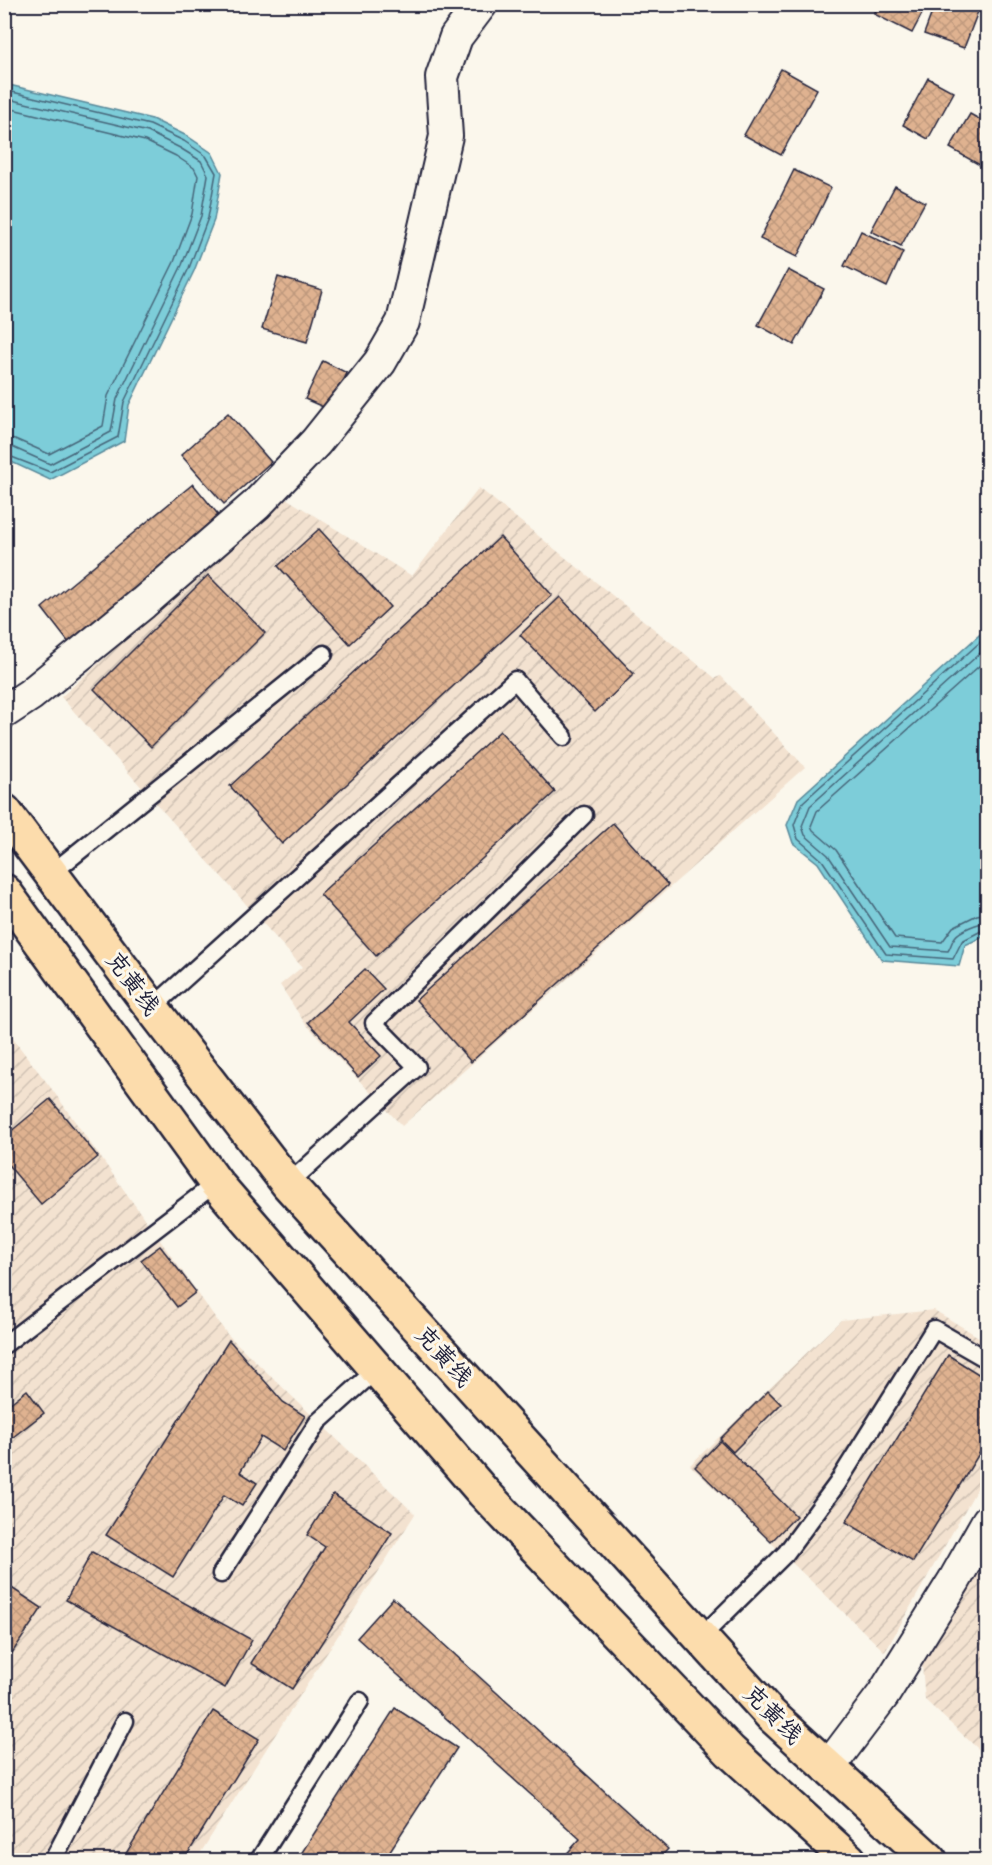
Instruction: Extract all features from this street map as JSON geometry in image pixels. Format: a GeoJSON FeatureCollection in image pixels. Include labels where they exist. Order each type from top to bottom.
{"type":"FeatureCollection","features":[{"type":"Feature","properties":{"kind":"highway","name":"克黄线"},"geometry":{"type":"LineString","coordinates":[[4,811],[288,1184],[771,1715],[930,1860]]}},
{"type":"Feature","properties":{"kind":"highway","name":"克黄线"},"geometry":{"type":"LineString","coordinates":[[4,891],[216,1183],[483,1492],[730,1751],[849,1860]]}},
{"type":"Feature","properties":{"kind":"street"},"geometry":{"type":"LineString","coordinates":[[4,712],[30,695],[143,603],[256,505],[316,442],[380,362],[403,322],[446,136],[442,77],[456,37],[480,4]]}},
{"type":"Feature","properties":{"kind":"street"},"geometry":{"type":"LineString","coordinates":[[828,1768],[883,1695],[954,1581],[987,1521]]}},
{"type":"Feature","properties":{"kind":"lane"},"geometry":{"type":"LineString","coordinates":[[52,873],[324,654]]}},
{"type":"Feature","properties":{"kind":"lane"},"geometry":{"type":"LineString","coordinates":[[152,1008],[515,680],[564,737]]}},
{"type":"Feature","properties":{"kind":"lane"},"geometry":{"type":"LineString","coordinates":[[288,1184],[417,1067],[374,1023],[584,815]]}},
{"type":"Feature","properties":{"kind":"lane"},"geometry":{"type":"LineString","coordinates":[[4,1345],[216,1183]]}},
{"type":"Feature","properties":{"kind":"lane"},"geometry":{"type":"LineString","coordinates":[[700,1638],[786,1553],[837,1484],[934,1329],[987,1360]]}},
{"type":"Feature","properties":{"kind":"lane"},"geometry":{"type":"LineString","coordinates":[[221,1574],[318,1422],[377,1369]]}},
{"type":"Feature","properties":{"kind":"lane"},"geometry":{"type":"LineString","coordinates":[[259,1860],[360,1701]]}},
{"type":"Feature","properties":{"kind":"lane"},"geometry":{"type":"LineString","coordinates":[[53,1860],[125,1722]]}},
{"type":"Feature","properties":{"kind":"shaded area"},"geometry":{"type":"Polygon","coordinates":[[[479,488],[715,678],[721,676],[805,767],[402,1126],[304,1022],[280,985],[302,967],[61,697],[284,497],[412,576],[479,488]]]}},
{"type":"Feature","properties":{"kind":"shaded area"},"geometry":{"type":"Polygon","coordinates":[[[4,1027],[51,1088],[227,1334],[415,1514],[196,1860],[5,1860],[4,1027]]]}},
{"type":"Feature","properties":{"kind":"shaded area"},"geometry":{"type":"Polygon","coordinates":[[[934,1310],[987,1342],[987,1471],[885,1652],[690,1465],[841,1320],[934,1310]]]}},
{"type":"Feature","properties":{"kind":"shaded area"},"geometry":{"type":"Polygon","coordinates":[[[987,1549],[987,1757],[925,1700],[922,1665],[987,1549]]]}},
{"type":"Feature","properties":{"kind":"water"},"geometry":{"type":"Polygon","coordinates":[[[5,84],[152,119],[187,136],[212,153],[222,173],[214,220],[194,271],[129,405],[124,441],[50,480],[5,459],[5,84]]]}},
{"type":"Feature","properties":{"kind":"water"},"geometry":{"type":"Polygon","coordinates":[[[987,628],[987,935],[965,945],[959,966],[882,960],[818,863],[793,843],[787,825],[798,799],[987,628]]]}},
{"type":"Feature","properties":{"kind":"building"},"geometry":{"type":"Polygon","coordinates":[[[879,4],[913,4],[924,10],[912,33],[874,14],[879,4]]]}},
{"type":"Feature","properties":{"kind":"building"},"geometry":{"type":"Polygon","coordinates":[[[935,4],[968,4],[979,9],[964,48],[924,34],[935,4]]]}},
{"type":"Feature","properties":{"kind":"building"},"geometry":{"type":"Polygon","coordinates":[[[781,69],[817,89],[781,155],[744,135],[781,69]]]}},
{"type":"Feature","properties":{"kind":"building"},"geometry":{"type":"Polygon","coordinates":[[[928,78],[954,92],[928,139],[903,125],[928,78]]]}},
{"type":"Feature","properties":{"kind":"building"},"geometry":{"type":"Polygon","coordinates":[[[970,114],[988,124],[988,165],[985,168],[950,148],[970,114]]]}},
{"type":"Feature","properties":{"kind":"building"},"geometry":{"type":"Polygon","coordinates":[[[794,170],[831,188],[797,257],[760,239],[794,170]]]}},
{"type":"Feature","properties":{"kind":"building"},"geometry":{"type":"Polygon","coordinates":[[[895,186],[925,202],[901,246],[871,231],[895,186]]]}},
{"type":"Feature","properties":{"kind":"building"},"geometry":{"type":"Polygon","coordinates":[[[861,231],[903,252],[887,287],[844,266],[861,231]]]}},
{"type":"Feature","properties":{"kind":"building"},"geometry":{"type":"Polygon","coordinates":[[[788,270],[824,289],[794,345],[758,325],[788,270]]]}},
{"type":"Feature","properties":{"kind":"building"},"geometry":{"type":"Polygon","coordinates":[[[278,277],[322,290],[307,342],[262,329],[278,277]]]}},
{"type":"Feature","properties":{"kind":"building"},"geometry":{"type":"Polygon","coordinates":[[[323,361],[347,373],[330,410],[305,399],[323,361]]]}},
{"type":"Feature","properties":{"kind":"building"},"geometry":{"type":"Polygon","coordinates":[[[228,413],[271,462],[224,504],[181,455],[228,413]]]}},
{"type":"Feature","properties":{"kind":"building"},"geometry":{"type":"Polygon","coordinates":[[[193,484],[221,518],[69,643],[42,608],[193,484]]]}},
{"type":"Feature","properties":{"kind":"building"},"geometry":{"type":"Polygon","coordinates":[[[319,529],[390,607],[350,644],[278,566],[319,529]]]}},
{"type":"Feature","properties":{"kind":"building"},"geometry":{"type":"Polygon","coordinates":[[[500,537],[552,595],[282,844],[230,786],[500,537]]]}},
{"type":"Feature","properties":{"kind":"building"},"geometry":{"type":"Polygon","coordinates":[[[208,575],[265,633],[151,747],[94,689],[208,575]]]}},
{"type":"Feature","properties":{"kind":"building"},"geometry":{"type":"Polygon","coordinates":[[[560,597],[634,674],[595,712],[520,635],[560,597]]]}},
{"type":"Feature","properties":{"kind":"building"},"geometry":{"type":"Polygon","coordinates":[[[500,731],[555,792],[376,956],[320,894],[500,731]]]}},
{"type":"Feature","properties":{"kind":"building"},"geometry":{"type":"Polygon","coordinates":[[[613,823],[668,885],[471,1062],[416,1000],[613,823]]]}},
{"type":"Feature","properties":{"kind":"building"},"geometry":{"type":"Polygon","coordinates":[[[365,969],[384,989],[349,1022],[381,1056],[358,1077],[308,1022],[365,969]]]}},
{"type":"Feature","properties":{"kind":"building"},"geometry":{"type":"Polygon","coordinates":[[[50,1099],[98,1157],[41,1204],[4,1160],[4,1137],[50,1099]]]}},
{"type":"Feature","properties":{"kind":"building"},"geometry":{"type":"Polygon","coordinates":[[[160,1246],[196,1292],[177,1307],[141,1260],[160,1246]]]}},
{"type":"Feature","properties":{"kind":"building"},"geometry":{"type":"Polygon","coordinates":[[[229,1340],[283,1402],[305,1416],[283,1451],[261,1437],[240,1472],[257,1483],[242,1506],[224,1495],[173,1577],[106,1535],[229,1340]]]}},
{"type":"Feature","properties":{"kind":"building"},"geometry":{"type":"Polygon","coordinates":[[[948,1355],[988,1380],[988,1439],[913,1562],[846,1522],[948,1355]]]}},
{"type":"Feature","properties":{"kind":"building"},"geometry":{"type":"Polygon","coordinates":[[[27,1390],[44,1413],[4,1444],[4,1408],[27,1390]]]}},
{"type":"Feature","properties":{"kind":"building"},"geometry":{"type":"Polygon","coordinates":[[[768,1391],[781,1404],[733,1452],[720,1439],[768,1391]]]}},
{"type":"Feature","properties":{"kind":"building"},"geometry":{"type":"Polygon","coordinates":[[[720,1441],[796,1516],[771,1542],[695,1467],[720,1441]]]}},
{"type":"Feature","properties":{"kind":"building"},"geometry":{"type":"Polygon","coordinates":[[[333,1494],[392,1533],[292,1689],[251,1663],[325,1547],[307,1535],[333,1494]]]}},
{"type":"Feature","properties":{"kind":"building"},"geometry":{"type":"Polygon","coordinates":[[[92,1552],[252,1640],[225,1688],[66,1600],[92,1552]]]}},
{"type":"Feature","properties":{"kind":"building"},"geometry":{"type":"Polygon","coordinates":[[[4,1583],[42,1608],[4,1665],[4,1583]]]}},
{"type":"Feature","properties":{"kind":"building"},"geometry":{"type":"Polygon","coordinates":[[[393,1598],[668,1849],[658,1860],[561,1860],[580,1839],[357,1638],[393,1598]]]}},
{"type":"Feature","properties":{"kind":"building"},"geometry":{"type":"Polygon","coordinates":[[[395,1708],[457,1748],[384,1860],[297,1860],[395,1708]]]}},
{"type":"Feature","properties":{"kind":"building"},"geometry":{"type":"Polygon","coordinates":[[[213,1711],[259,1739],[184,1860],[122,1860],[213,1711]]]}}]}
